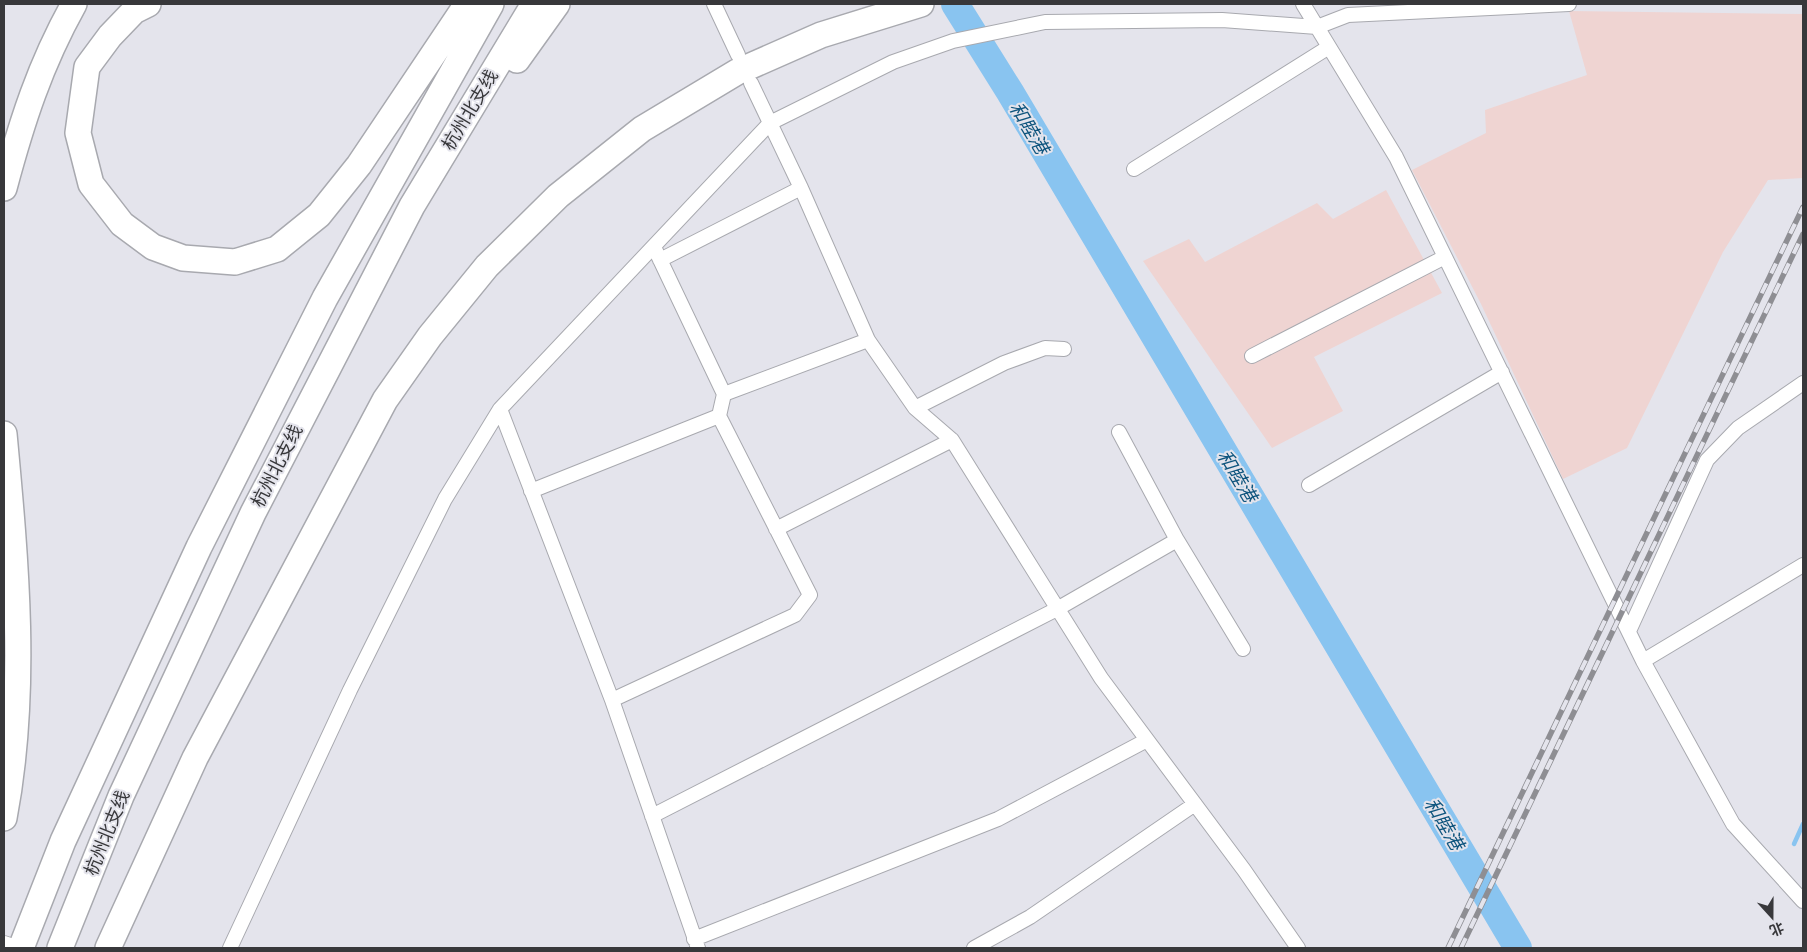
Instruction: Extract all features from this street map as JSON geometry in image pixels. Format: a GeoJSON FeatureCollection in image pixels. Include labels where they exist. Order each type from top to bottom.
{"type":"FeatureCollection","features":[{"type":"Feature","properties":{"kind":"highway"},"geometry":{"type":"LineString","coordinates":[[4,188],[21,124],[50,46],[74,4]]}},
{"type":"Feature","properties":{"kind":"highway"},"geometry":{"type":"LineString","coordinates":[[148,4],[134,11],[116,30],[87,68],[78,133],[91,184],[122,224],[153,247],[183,258],[235,262],[277,249],[319,215],[359,165],[467,4]]}},
{"type":"Feature","properties":{"kind":"highway","name":"杭州北支线"},"geometry":{"type":"LineString","coordinates":[[20,948],[63,841],[199,547],[325,298],[491,4]]}},
{"type":"Feature","properties":{"kind":"highway","name":"杭州北支线"},"geometry":{"type":"LineString","coordinates":[[60,948],[122,796],[253,513],[412,206],[534,4]]}},
{"type":"Feature","properties":{"kind":"highway"},"geometry":{"type":"LineString","coordinates":[[412,206],[557,4]]}},
{"type":"Feature","properties":{"kind":"highway"},"geometry":{"type":"LineString","coordinates":[[111,942],[195,758],[385,400],[430,336],[487,266],[558,196],[642,129],[737,72],[821,35],[921,4]]}},
{"type":"Feature","properties":{"kind":"highway"},"geometry":{"type":"LineString","coordinates":[[4,434],[18,623],[17,722],[4,818]]}},
{"type":"Feature","properties":{"kind":"highway"},"geometry":{"type":"LineString","coordinates":[[4,544],[18,623]]}},
{"type":"Feature","properties":{"kind":"street"},"geometry":{"type":"LineString","coordinates":[[714,4],[738,55]]}},
{"type":"Feature","properties":{"kind":"street"},"geometry":{"type":"LineString","coordinates":[[1303,4],[1396,157],[1643,661],[1733,824],[1803,901]]}},
{"type":"Feature","properties":{"kind":"street"},"geometry":{"type":"LineString","coordinates":[[230,948],[350,690],[445,499],[500,409],[770,124],[893,62],[953,41],[1045,22],[1222,20],[1317,27],[1348,15],[1569,4]]}},
{"type":"Feature","properties":{"kind":"street"},"geometry":{"type":"LineString","coordinates":[[1134,169],[1329,47]]}},
{"type":"Feature","properties":{"kind":"street"},"geometry":{"type":"LineString","coordinates":[[751,83],[801,188],[868,340],[914,408],[952,440],[1101,678],[1244,870],[1298,948]]}},
{"type":"Feature","properties":{"kind":"street"},"geometry":{"type":"LineString","coordinates":[[660,260],[801,188]]}},
{"type":"Feature","properties":{"kind":"street"},"geometry":{"type":"LineString","coordinates":[[612,700],[795,615],[810,596],[719,416],[724,394],[654,247]]}},
{"type":"Feature","properties":{"kind":"street"},"geometry":{"type":"LineString","coordinates":[[1252,356],[1446,257]]}},
{"type":"Feature","properties":{"kind":"street"},"geometry":{"type":"LineString","coordinates":[[724,394],[868,340]]}},
{"type":"Feature","properties":{"kind":"street"},"geometry":{"type":"LineString","coordinates":[[914,408],[1004,363],[1045,348],[1064,349]]}},
{"type":"Feature","properties":{"kind":"street"},"geometry":{"type":"LineString","coordinates":[[1309,485],[1502,372]]}},
{"type":"Feature","properties":{"kind":"street"},"geometry":{"type":"LineString","coordinates":[[1629,632],[1707,460],[1738,428],[1803,383]]}},
{"type":"Feature","properties":{"kind":"street"},"geometry":{"type":"LineString","coordinates":[[500,409],[612,700],[696,944],[998,819],[1147,740]]}},
{"type":"Feature","properties":{"kind":"street"},"geometry":{"type":"LineString","coordinates":[[531,491],[719,416]]}},
{"type":"Feature","properties":{"kind":"street"},"geometry":{"type":"LineString","coordinates":[[1119,432],[1177,540],[1243,649]]}},
{"type":"Feature","properties":{"kind":"street"},"geometry":{"type":"LineString","coordinates":[[776,529],[952,440]]}},
{"type":"Feature","properties":{"kind":"street"},"geometry":{"type":"LineString","coordinates":[[652,816],[1057,609],[1177,540]]}},
{"type":"Feature","properties":{"kind":"street"},"geometry":{"type":"LineString","coordinates":[[1643,661],[1803,566]]}},
{"type":"Feature","properties":{"kind":"street"},"geometry":{"type":"LineString","coordinates":[[974,948],[1030,918],[1195,804]]}},
{"type":"Feature","properties":{"kind":"street"},"geometry":{"type":"LineString","coordinates":[[4,943],[20,948]]}},
{"type":"Feature","properties":{"kind":"shaded area"},"geometry":{"type":"Polygon","coordinates":[[[1569,11],[1803,14],[1803,178],[1768,180],[1723,252],[1627,448],[1563,479],[1481,304],[1412,170],[1486,133],[1485,110],[1587,75],[1569,11]]]}},
{"type":"Feature","properties":{"kind":"shaded area"},"geometry":{"type":"Polygon","coordinates":[[[1386,190],[1442,293],[1314,357],[1343,411],[1272,448],[1143,261],[1189,239],[1205,262],[1317,203],[1333,219],[1386,190]]]}},
{"type":"Feature","properties":{"kind":"waterway","name":"和睦港"},"geometry":{"type":"LineString","coordinates":[[955,4],[1010,92],[1518,948]]}},
{"type":"Feature","properties":{"kind":"waterway"},"geometry":{"type":"LineString","coordinates":[[1794,844],[1803,824]]}},
{"type":"Feature","properties":{"kind":"railway"},"geometry":{"type":"LineString","coordinates":[[1448,948],[1803,207]]}},
{"type":"Feature","properties":{"kind":"railway"},"geometry":{"type":"LineString","coordinates":[[1461,948],[1803,234]]}}]}
